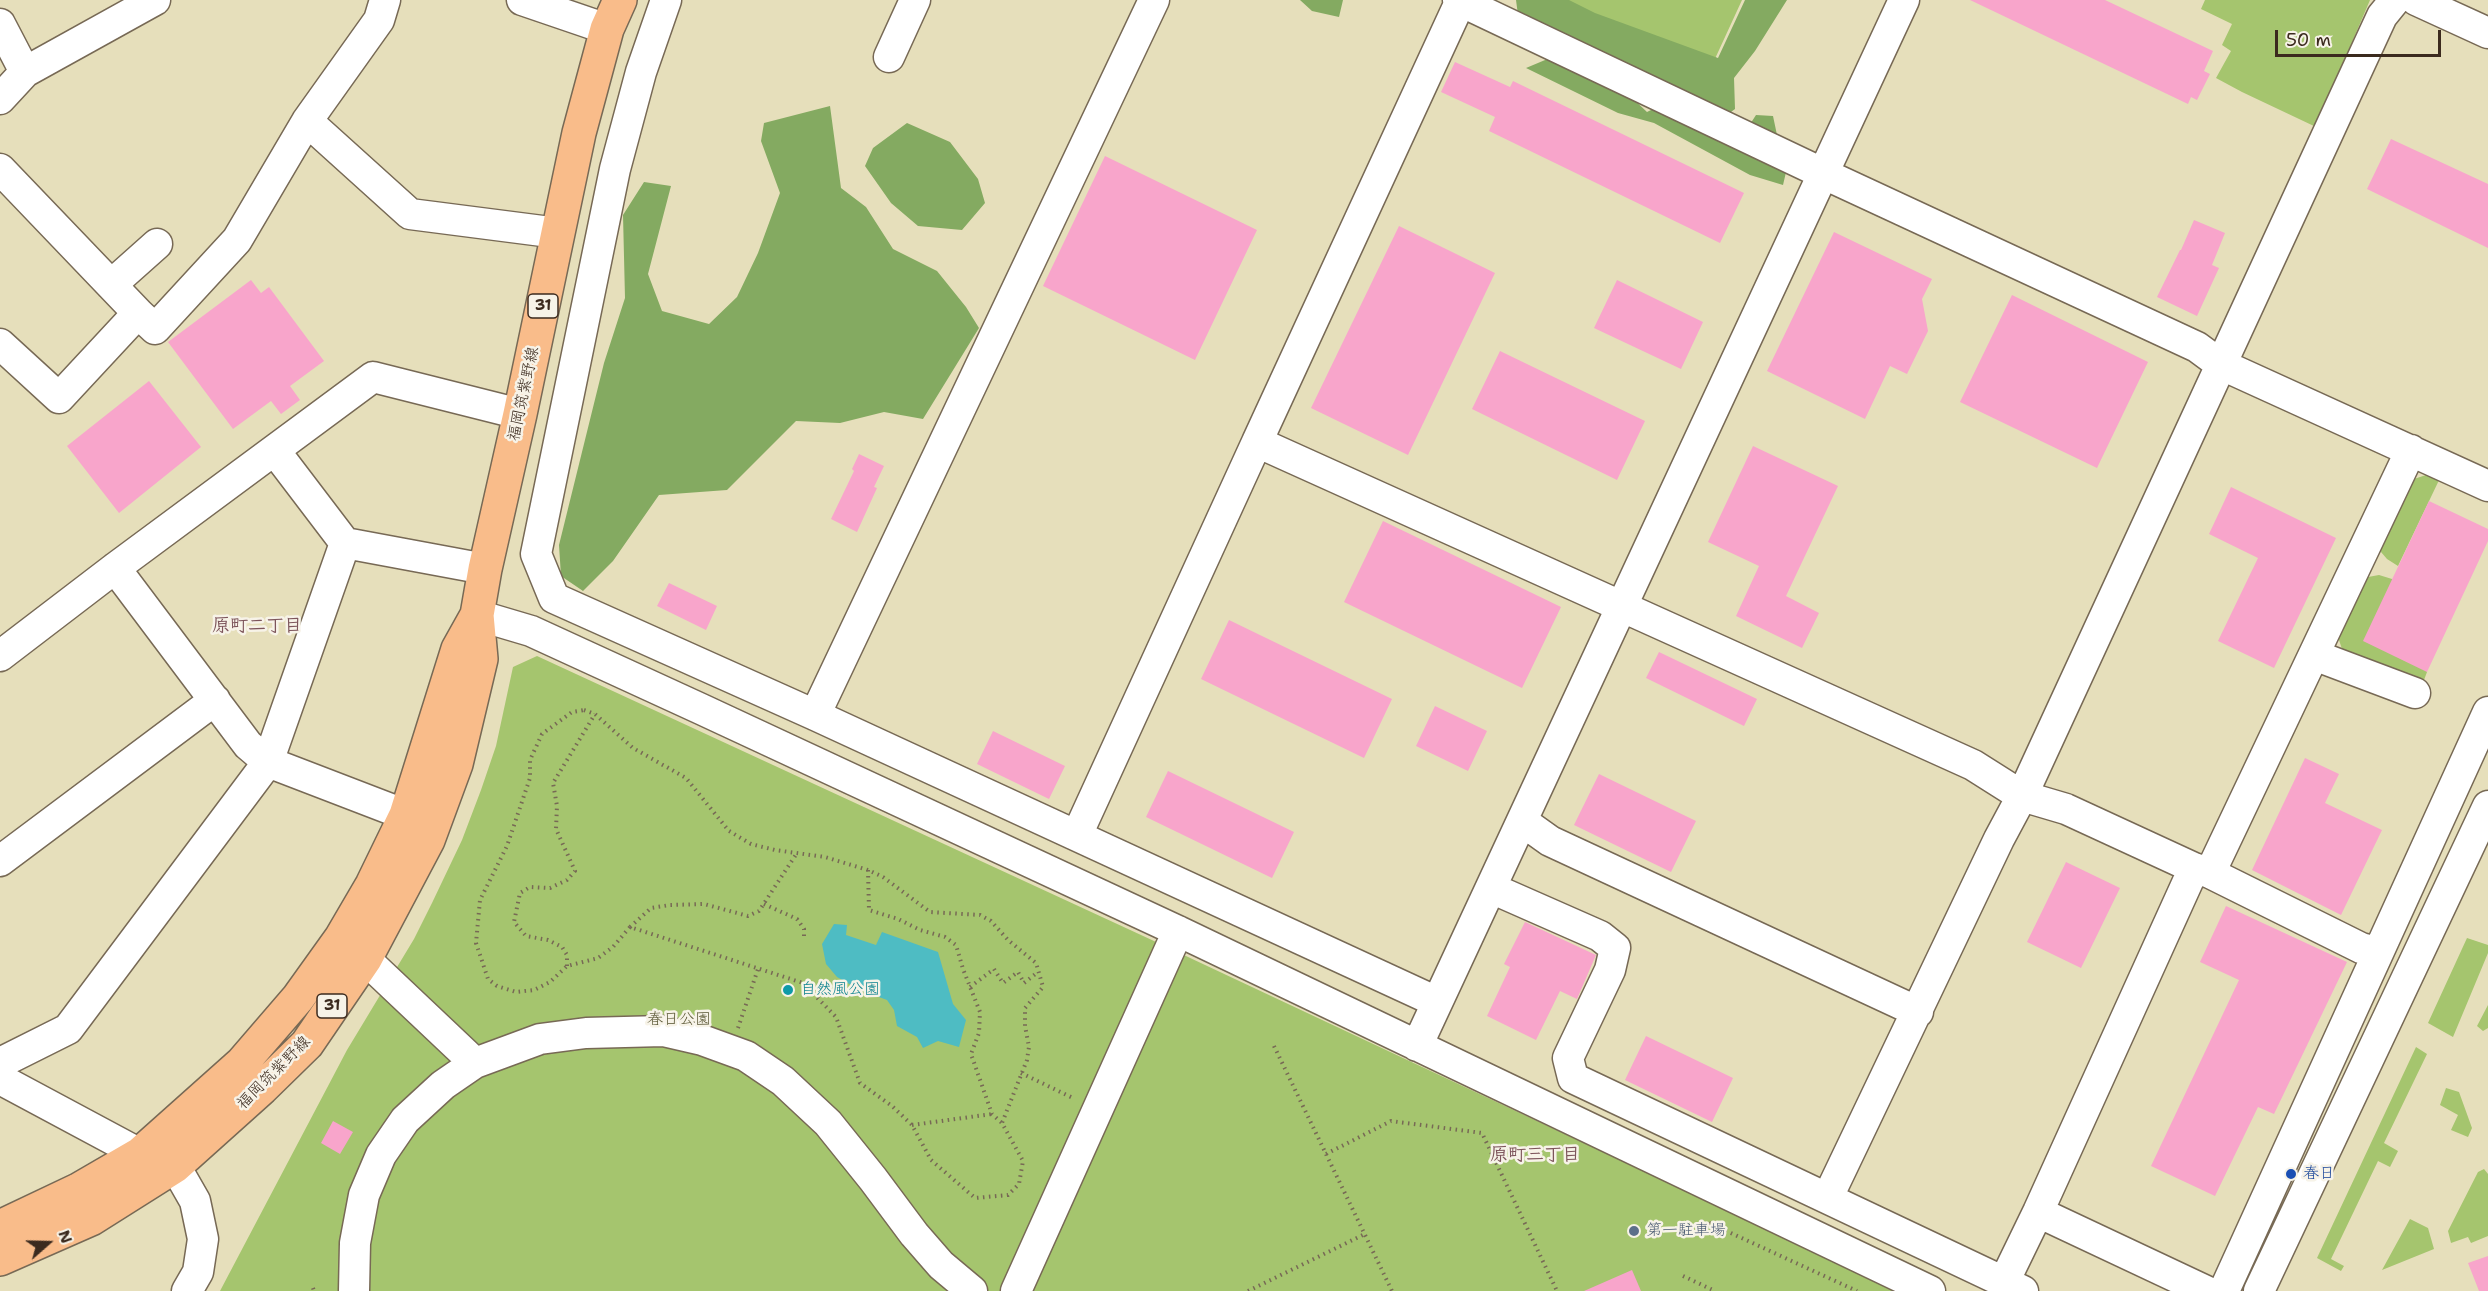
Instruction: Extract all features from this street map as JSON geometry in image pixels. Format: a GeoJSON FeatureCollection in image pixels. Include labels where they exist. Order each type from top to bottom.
{"type":"FeatureCollection","features":[{"type":"Feature","properties":{"kind":"main road","name":"福岡筑紫野線"},"geometry":{"type":"LineString","coordinates":[[0,1259],[91,1220],[175,1166],[307,1044],[365,959],[428,840],[456,764],[481,659],[477,615],[485,569],[579,133],[613,14]]}},
{"type":"Feature","properties":{"kind":"main road","name":"福岡筑紫野線"},"geometry":{"type":"LineString","coordinates":[[0,1227],[78,1190],[140,1154],[242,1063],[298,998],[346,930],[372,885],[406,815],[458,649],[477,615]]}},
{"type":"Feature","properties":{"kind":"street"},"geometry":{"type":"LineString","coordinates":[[0,99],[25,72],[154,0]]}},
{"type":"Feature","properties":{"kind":"street"},"geometry":{"type":"LineString","coordinates":[[0,169],[155,328],[237,240],[307,121],[379,20],[385,0]]}},
{"type":"Feature","properties":{"kind":"street"},"geometry":{"type":"LineString","coordinates":[[522,0],[613,14]]}},
{"type":"Feature","properties":{"kind":"street"},"geometry":{"type":"LineString","coordinates":[[666,0],[641,72],[615,169],[536,554],[554,598],[815,715],[1437,1002]]}},
{"type":"Feature","properties":{"kind":"street"},"geometry":{"type":"LineString","coordinates":[[889,57],[915,0]]}},
{"type":"Feature","properties":{"kind":"street"},"geometry":{"type":"LineString","coordinates":[[815,715],[1154,0]]}},
{"type":"Feature","properties":{"kind":"street"},"geometry":{"type":"LineString","coordinates":[[1077,836],[1460,0],[1822,173],[2197,347],[2220,364],[2488,486]]}},
{"type":"Feature","properties":{"kind":"street"},"geometry":{"type":"LineString","coordinates":[[1417,1046],[1904,0]]}},
{"type":"Feature","properties":{"kind":"street"},"geometry":{"type":"LineString","coordinates":[[1828,1197],[1999,839],[2022,796],[2382,16],[2395,0]]}},
{"type":"Feature","properties":{"kind":"street"},"geometry":{"type":"LineString","coordinates":[[2416,0],[2488,33]]}},
{"type":"Feature","properties":{"kind":"street"},"geometry":{"type":"LineString","coordinates":[[0,24],[25,72]]}},
{"type":"Feature","properties":{"kind":"street"},"geometry":{"type":"LineString","coordinates":[[307,121],[410,214],[558,233]]}},
{"type":"Feature","properties":{"kind":"street"},"geometry":{"type":"LineString","coordinates":[[111,285],[157,244]]}},
{"type":"Feature","properties":{"kind":"street"},"geometry":{"type":"LineString","coordinates":[[0,344],[59,398],[138,313]]}},
{"type":"Feature","properties":{"kind":"street"},"geometry":{"type":"LineString","coordinates":[[0,656],[373,377],[520,414]]}},
{"type":"Feature","properties":{"kind":"street"},"geometry":{"type":"LineString","coordinates":[[1257,442],[1973,765],[2022,796],[2066,809],[2202,871],[2361,948],[2377,952]]}},
{"type":"Feature","properties":{"kind":"street"},"geometry":{"type":"LineString","coordinates":[[1491,888],[1600,936],[1615,948],[1610,970],[1568,1058],[1573,1078],[1828,1197],[2013,1287],[2038,1212],[2202,871],[2314,655],[2411,450]]}},
{"type":"Feature","properties":{"kind":"street"},"geometry":{"type":"LineString","coordinates":[[275,451],[345,543],[485,569]]}},
{"type":"Feature","properties":{"kind":"street"},"geometry":{"type":"LineString","coordinates":[[0,1062],[68,1029],[268,762],[345,543]]}},
{"type":"Feature","properties":{"kind":"street"},"geometry":{"type":"LineString","coordinates":[[115,568],[248,745],[268,762],[406,815]]}},
{"type":"Feature","properties":{"kind":"street"},"geometry":{"type":"LineString","coordinates":[[477,615],[542,636],[1178,931],[1930,1291]]}},
{"type":"Feature","properties":{"kind":"street"},"geometry":{"type":"LineString","coordinates":[[2314,655],[2415,693]]}},
{"type":"Feature","properties":{"kind":"street"},"geometry":{"type":"LineString","coordinates":[[0,861],[214,700]]}},
{"type":"Feature","properties":{"kind":"street"},"geometry":{"type":"LineString","coordinates":[[2224,1291],[2488,712]]}},
{"type":"Feature","properties":{"kind":"street"},"geometry":{"type":"LineString","coordinates":[[2259,1291],[2488,806]]}},
{"type":"Feature","properties":{"kind":"street"},"geometry":{"type":"LineString","coordinates":[[1522,821],[1550,841],[1918,1012]]}},
{"type":"Feature","properties":{"kind":"street"},"geometry":{"type":"LineString","coordinates":[[1016,1291],[1178,931]]}},
{"type":"Feature","properties":{"kind":"street"},"geometry":{"type":"LineString","coordinates":[[365,959],[475,1063]]}},
{"type":"Feature","properties":{"kind":"street"},"geometry":{"type":"LineString","coordinates":[[354,1291],[355,1243],[364,1195],[381,1155],[405,1120],[442,1085],[475,1063],[540,1039],[586,1033],[663,1031],[702,1040],[746,1056],[783,1081],[828,1123],[914,1234],[941,1265],[972,1291]]}},
{"type":"Feature","properties":{"kind":"street"},"geometry":{"type":"LineString","coordinates":[[0,1079],[140,1154],[175,1166],[195,1201],[203,1239],[198,1272],[187,1291]]}},
{"type":"Feature","properties":{"kind":"street"},"geometry":{"type":"LineString","coordinates":[[2038,1212],[2206,1291]]}},
{"type":"Feature","properties":{"kind":"path"},"geometry":{"type":"LineString","coordinates":[[797,853],[759,911],[748,916],[704,904],[651,908],[613,947],[598,957],[567,966],[550,982],[534,990],[516,992],[497,986],[488,979],[476,943],[480,900],[507,846],[530,778],[530,760],[542,734],[572,712],[584,710],[595,714],[633,748],[686,778],[729,831],[751,844],[825,857],[868,870],[883,877],[930,912],[980,915],[991,921],[1008,940],[1036,963],[1043,987],[1025,1008],[1025,1026],[1029,1047],[1002,1123]]}},
{"type":"Feature","properties":{"kind":"path"},"geometry":{"type":"LineString","coordinates":[[567,966],[567,955],[562,947],[548,940],[526,936],[514,922],[519,893],[530,887],[550,888],[567,880],[575,871],[556,829],[553,783],[595,714]]}},
{"type":"Feature","properties":{"kind":"path"},"geometry":{"type":"LineString","coordinates":[[630,927],[803,983],[836,1017],[860,1083],[892,1106],[912,1125],[931,1160],[975,1198],[1008,1195],[1019,1184],[1023,1161],[1002,1123],[992,1114],[971,1054],[979,1032],[980,1012],[957,945],[945,937],[869,910],[868,870]]}},
{"type":"Feature","properties":{"kind":"path"},"geometry":{"type":"LineString","coordinates":[[764,904],[797,919],[804,929],[804,938]]}},
{"type":"Feature","properties":{"kind":"path"},"geometry":{"type":"LineString","coordinates":[[730,1050],[758,969]]}},
{"type":"Feature","properties":{"kind":"path"},"geometry":{"type":"LineString","coordinates":[[970,987],[994,969],[1003,983],[1018,972],[1024,983],[1038,971]]}},
{"type":"Feature","properties":{"kind":"path"},"geometry":{"type":"LineString","coordinates":[[1274,1046],[1392,1291]]}},
{"type":"Feature","properties":{"kind":"path"},"geometry":{"type":"LineString","coordinates":[[1021,1073],[1098,1110]]}},
{"type":"Feature","properties":{"kind":"path"},"geometry":{"type":"LineString","coordinates":[[912,1125],[992,1114]]}},
{"type":"Feature","properties":{"kind":"path"},"geometry":{"type":"LineString","coordinates":[[1326,1154],[1391,1121],[1482,1133],[1557,1291]]}},
{"type":"Feature","properties":{"kind":"path"},"geometry":{"type":"LineString","coordinates":[[1708,1223],[1857,1291]]}},
{"type":"Feature","properties":{"kind":"path"},"geometry":{"type":"LineString","coordinates":[[1248,1291],[1365,1234]]}},
{"type":"Feature","properties":{"kind":"path"},"geometry":{"type":"LineString","coordinates":[[1683,1276],[1715,1291]]}},
{"type":"Feature","properties":{"kind":"green space"},"geometry":{"type":"Polygon","coordinates":[[[1300,0],[1343,0],[1339,17],[1312,11],[1300,0]]]}},
{"type":"Feature","properties":{"kind":"green space"},"geometry":{"type":"Polygon","coordinates":[[[1516,0],[1569,0],[1595,13],[1718,58],[1745,0],[1787,0],[1755,51],[1734,78],[1735,109],[1720,120],[1518,15],[1516,0]]]}},
{"type":"Feature","properties":{"kind":"green space"},"geometry":{"type":"Polygon","coordinates":[[[1549,0],[1742,0],[1708,74],[1549,0]]]}},
{"type":"Feature","properties":{"kind":"green space"},"geometry":{"type":"Polygon","coordinates":[[[2205,0],[2370,0],[2316,127],[2216,78],[2231,51],[2222,45],[2232,24],[2201,9],[2205,0]]]}},
{"type":"Feature","properties":{"kind":"green space"},"geometry":{"type":"Polygon","coordinates":[[[1557,55],[1589,57],[1647,112],[1671,100],[1745,132],[1756,115],[1773,116],[1777,135],[1791,151],[1783,185],[1750,175],[1654,123],[1618,113],[1526,68],[1557,55]]]}},
{"type":"Feature","properties":{"kind":"green space"},"geometry":{"type":"Polygon","coordinates":[[[830,106],[841,188],[866,207],[893,249],[937,271],[966,307],[979,328],[923,419],[884,412],[840,423],[796,421],[727,490],[659,495],[613,561],[583,591],[561,576],[559,545],[604,363],[625,298],[623,215],[644,182],[671,186],[648,274],[662,311],[709,324],[737,297],[758,253],[780,193],[761,141],[764,123],[830,106]]]}},
{"type":"Feature","properties":{"kind":"green space"},"geometry":{"type":"Polygon","coordinates":[[[907,123],[950,142],[978,179],[985,203],[962,230],[918,226],[891,203],[865,166],[873,148],[907,123]]]}},
{"type":"Feature","properties":{"kind":"green space"},"geometry":{"type":"Polygon","coordinates":[[[2426,475],[2441,476],[2398,566],[2387,559],[2378,544],[2408,481],[2426,475]]]}},
{"type":"Feature","properties":{"kind":"green space"},"geometry":{"type":"Polygon","coordinates":[[[2379,575],[2392,579],[2427,672],[2424,680],[2413,681],[2342,649],[2336,631],[2359,583],[2368,577],[2379,575]]]}},
{"type":"Feature","properties":{"kind":"green space","name":"春日公園"},"geometry":{"type":"Polygon","coordinates":[[[537,656],[1154,941],[1899,1291],[220,1291],[347,1050],[414,939],[462,840],[496,746],[513,667],[537,656]]]}},
{"type":"Feature","properties":{"kind":"green space"},"geometry":{"type":"Polygon","coordinates":[[[2467,938],[2488,945],[2488,953],[2453,1037],[2428,1023],[2467,938]]]}},
{"type":"Feature","properties":{"kind":"green space"},"geometry":{"type":"Polygon","coordinates":[[[2488,1005],[2488,1028],[2483,1031],[2477,1026],[2488,1005]]]}},
{"type":"Feature","properties":{"kind":"green space"},"geometry":{"type":"Polygon","coordinates":[[[2416,1047],[2427,1054],[2384,1143],[2398,1151],[2390,1167],[2378,1161],[2331,1259],[2344,1266],[2341,1271],[2317,1258],[2416,1047]]]}},
{"type":"Feature","properties":{"kind":"green space"},"geometry":{"type":"Polygon","coordinates":[[[2446,1088],[2459,1092],[2472,1128],[2468,1137],[2451,1130],[2458,1115],[2440,1105],[2446,1088]]]}},
{"type":"Feature","properties":{"kind":"green space"},"geometry":{"type":"Polygon","coordinates":[[[2484,1169],[2488,1174],[2488,1236],[2471,1243],[2468,1237],[2451,1243],[2448,1231],[2478,1172],[2484,1169]]]}},
{"type":"Feature","properties":{"kind":"green space"},"geometry":{"type":"Polygon","coordinates":[[[2410,1219],[2428,1228],[2434,1249],[2382,1270],[2410,1219]]]}},
{"type":"Feature","properties":{"kind":"water"},"geometry":{"type":"Polygon","coordinates":[[[834,924],[847,925],[846,935],[876,945],[882,932],[938,952],[953,1004],[966,1020],[959,1047],[938,1041],[923,1048],[917,1037],[897,1026],[894,1010],[887,1000],[860,990],[837,977],[826,964],[822,944],[834,924]]]}},
{"type":"Feature","properties":{"kind":"building"},"geometry":{"type":"Polygon","coordinates":[[[1970,0],[2105,0],[2213,51],[2204,71],[2210,74],[2197,100],[2191,97],[2188,104],[1970,0]]]}},
{"type":"Feature","properties":{"kind":"building"},"geometry":{"type":"Polygon","coordinates":[[[1455,62],[1510,87],[1513,81],[1744,193],[1720,243],[1489,131],[1495,117],[1441,92],[1455,62]]]}},
{"type":"Feature","properties":{"kind":"building"},"geometry":{"type":"Polygon","coordinates":[[[2391,139],[2488,184],[2488,248],[2367,189],[2391,139]]]}},
{"type":"Feature","properties":{"kind":"building"},"geometry":{"type":"Polygon","coordinates":[[[1105,156],[1257,230],[1195,360],[1043,286],[1105,156]]]}},
{"type":"Feature","properties":{"kind":"building"},"geometry":{"type":"Polygon","coordinates":[[[2194,220],[2225,233],[2212,265],[2219,268],[2197,316],[2157,297],[2194,220]]]}},
{"type":"Feature","properties":{"kind":"building"},"geometry":{"type":"Polygon","coordinates":[[[1399,226],[1495,273],[1408,455],[1311,408],[1399,226]]]}},
{"type":"Feature","properties":{"kind":"building"},"geometry":{"type":"Polygon","coordinates":[[[1834,232],[1932,279],[1922,299],[1928,331],[1907,374],[1890,366],[1865,419],[1767,371],[1834,232]]]}},
{"type":"Feature","properties":{"kind":"building"},"geometry":{"type":"Polygon","coordinates":[[[251,280],[261,293],[269,287],[324,361],[290,386],[300,400],[281,414],[271,401],[233,429],[168,342],[251,280]]]}},
{"type":"Feature","properties":{"kind":"building"},"geometry":{"type":"Polygon","coordinates":[[[1617,280],[1703,322],[1681,369],[1594,328],[1617,280]]]}},
{"type":"Feature","properties":{"kind":"building"},"geometry":{"type":"Polygon","coordinates":[[[2012,295],[2148,362],[2097,468],[1960,402],[2012,295]]]}},
{"type":"Feature","properties":{"kind":"building"},"geometry":{"type":"Polygon","coordinates":[[[1500,351],[1645,421],[1617,480],[1472,409],[1500,351]]]}},
{"type":"Feature","properties":{"kind":"building"},"geometry":{"type":"Polygon","coordinates":[[[149,381],[201,447],[119,513],[67,446],[149,381]]]}},
{"type":"Feature","properties":{"kind":"building"},"geometry":{"type":"Polygon","coordinates":[[[1753,446],[1838,486],[1786,596],[1819,613],[1802,648],[1736,616],[1759,566],[1708,542],[1753,446]]]}},
{"type":"Feature","properties":{"kind":"building"},"geometry":{"type":"Polygon","coordinates":[[[859,454],[884,466],[874,487],[877,488],[857,532],[831,519],[854,471],[852,469],[859,454]]]}},
{"type":"Feature","properties":{"kind":"building"},"geometry":{"type":"Polygon","coordinates":[[[2231,487],[2336,538],[2274,668],[2218,641],[2258,558],[2209,534],[2231,487]]]}},
{"type":"Feature","properties":{"kind":"building"},"geometry":{"type":"Polygon","coordinates":[[[2429,501],[2488,529],[2488,541],[2427,672],[2363,641],[2429,501]]]}},
{"type":"Feature","properties":{"kind":"building"},"geometry":{"type":"Polygon","coordinates":[[[1383,521],[1561,607],[1522,688],[1344,602],[1383,521]]]}},
{"type":"Feature","properties":{"kind":"building"},"geometry":{"type":"Polygon","coordinates":[[[669,583],[717,606],[706,630],[657,606],[669,583]]]}},
{"type":"Feature","properties":{"kind":"building"},"geometry":{"type":"Polygon","coordinates":[[[1229,620],[1392,699],[1364,758],[1201,679],[1229,620]]]}},
{"type":"Feature","properties":{"kind":"building"},"geometry":{"type":"Polygon","coordinates":[[[1659,652],[1757,699],[1744,726],[1646,678],[1659,652]]]}},
{"type":"Feature","properties":{"kind":"building"},"geometry":{"type":"Polygon","coordinates":[[[1435,706],[1487,731],[1468,771],[1416,746],[1435,706]]]}},
{"type":"Feature","properties":{"kind":"building"},"geometry":{"type":"Polygon","coordinates":[[[993,731],[1065,766],[1049,799],[977,764],[993,731]]]}},
{"type":"Feature","properties":{"kind":"building"},"geometry":{"type":"Polygon","coordinates":[[[2305,758],[2339,774],[2325,803],[2382,830],[2341,915],[2252,870],[2305,758]]]}},
{"type":"Feature","properties":{"kind":"building"},"geometry":{"type":"Polygon","coordinates":[[[1168,771],[1294,832],[1272,878],[1146,817],[1168,771]]]}},
{"type":"Feature","properties":{"kind":"building"},"geometry":{"type":"Polygon","coordinates":[[[1599,774],[1696,821],[1671,872],[1574,825],[1599,774]]]}},
{"type":"Feature","properties":{"kind":"building"},"geometry":{"type":"Polygon","coordinates":[[[2066,862],[2120,888],[2081,968],[2027,942],[2066,862]]]}},
{"type":"Feature","properties":{"kind":"building"},"geometry":{"type":"Polygon","coordinates":[[[2226,906],[2347,962],[2274,1114],[2258,1107],[2215,1196],[2151,1166],[2239,980],[2200,962],[2226,906]]]}},
{"type":"Feature","properties":{"kind":"building"},"geometry":{"type":"Polygon","coordinates":[[[1525,922],[1596,955],[1577,999],[1560,991],[1536,1040],[1487,1016],[1510,967],[1504,964],[1525,922]]]}},
{"type":"Feature","properties":{"kind":"building"},"geometry":{"type":"Polygon","coordinates":[[[1646,1036],[1733,1078],[1712,1122],[1625,1080],[1646,1036]]]}},
{"type":"Feature","properties":{"kind":"building"},"geometry":{"type":"Polygon","coordinates":[[[333,1121],[353,1132],[340,1154],[321,1143],[333,1121]]]}},
{"type":"Feature","properties":{"kind":"building"},"geometry":{"type":"Polygon","coordinates":[[[2488,1256],[2488,1291],[2479,1291],[2468,1263],[2488,1256]]]}},
{"type":"Feature","properties":{"kind":"building"},"geometry":{"type":"Polygon","coordinates":[[[1632,1270],[1641,1291],[1584,1291],[1632,1270]]]}},
{"type":"Feature","properties":{"kind":"place","name":"自然風公園"},"geometry":{"type":"Point","coordinates":[788,990]}},
{"type":"Feature","properties":{"kind":"place","name":"春日"},"geometry":{"type":"Point","coordinates":[2291,1174]}},
{"type":"Feature","properties":{"kind":"place","name":"第一駐車場"},"geometry":{"type":"Point","coordinates":[1634,1231]}},
{"type":"Feature","properties":{"kind":"district","name":"原町二丁目"},"geometry":{"type":"Point","coordinates":[257,626]}},
{"type":"Feature","properties":{"kind":"district","name":"原町三丁目"},"geometry":{"type":"Point","coordinates":[1535,1155]}}]}
